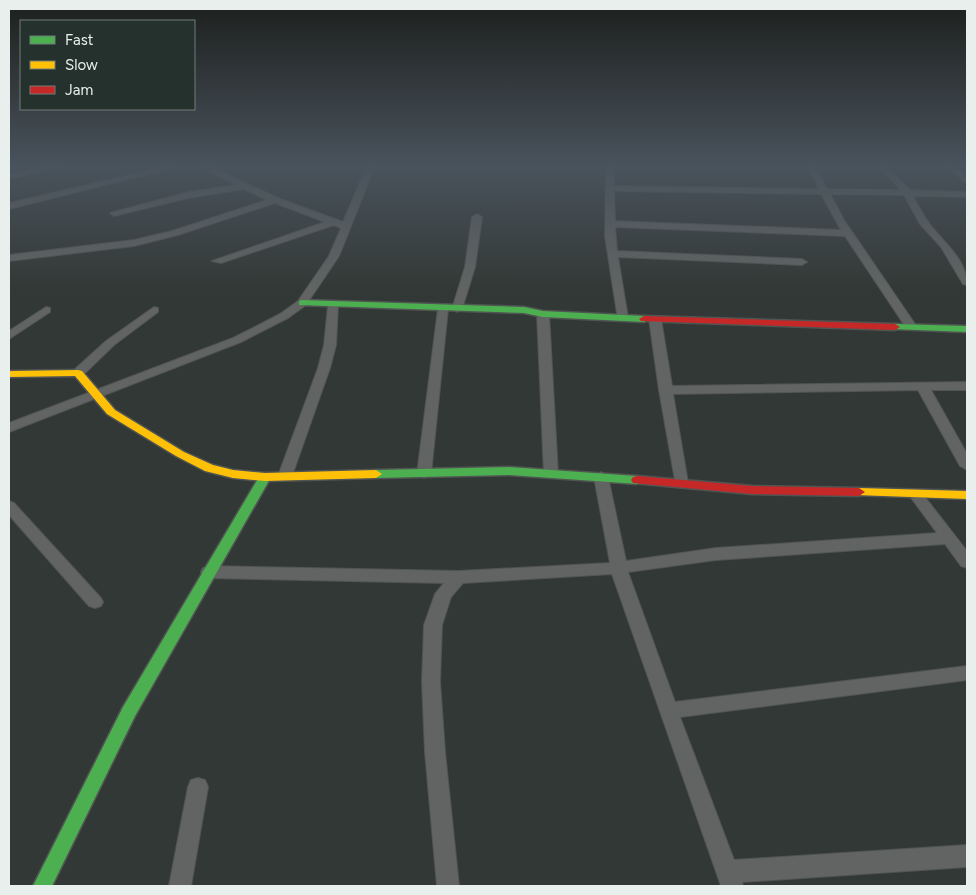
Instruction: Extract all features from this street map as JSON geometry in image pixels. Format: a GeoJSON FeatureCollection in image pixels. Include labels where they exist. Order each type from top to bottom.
{"type":"FeatureCollection","features":[{"type":"Feature","properties":{"kind":"street"},"geometry":{"type":"LineString","coordinates":[[114,213],[136,208]]}},
{"type":"Feature","properties":{"kind":"street"},"geometry":{"type":"LineString","coordinates":[[9,258],[134,243],[175,233],[251,208]]}},
{"type":"Feature","properties":{"kind":"street"},"geometry":{"type":"LineString","coordinates":[[296,208],[347,227]]}},
{"type":"Feature","properties":{"kind":"street"},"geometry":{"type":"LineString","coordinates":[[9,428],[94,393],[237,340],[277,320],[302,303],[334,256],[339,240],[347,227],[355,208]]}},
{"type":"Feature","properties":{"kind":"street"},"geometry":{"type":"LineString","coordinates":[[610,208],[612,254],[622,318]]}},
{"type":"Feature","properties":{"kind":"street"},"geometry":{"type":"LineString","coordinates":[[835,208],[848,233],[911,327]]}},
{"type":"Feature","properties":{"kind":"street"},"geometry":{"type":"LineString","coordinates":[[916,208],[925,224],[945,246],[967,282]]}},
{"type":"Feature","properties":{"kind":"street"},"geometry":{"type":"LineString","coordinates":[[457,309],[470,267],[477,216]]}},
{"type":"Feature","properties":{"kind":"street"},"geometry":{"type":"LineString","coordinates":[[217,261],[334,222]]}},
{"type":"Feature","properties":{"kind":"street"},"geometry":{"type":"LineString","coordinates":[[610,224],[848,233]]}},
{"type":"Feature","properties":{"kind":"street"},"geometry":{"type":"LineString","coordinates":[[612,254],[802,262]]}},
{"type":"Feature","properties":{"kind":"street"},"geometry":{"type":"LineString","coordinates":[[302,303],[333,306],[524,310],[543,314],[622,318],[967,329]]}},
{"type":"Feature","properties":{"kind":"street"},"geometry":{"type":"LineString","coordinates":[[285,476],[324,368],[330,345],[333,306]]}},
{"type":"Feature","properties":{"kind":"street"},"geometry":{"type":"LineString","coordinates":[[424,474],[443,309]]}},
{"type":"Feature","properties":{"kind":"street"},"geometry":{"type":"LineString","coordinates":[[9,336],[46,310]]}},
{"type":"Feature","properties":{"kind":"street"},"geometry":{"type":"LineString","coordinates":[[9,374],[78,373],[110,343],[154,310]]}},
{"type":"Feature","properties":{"kind":"street"},"geometry":{"type":"LineString","coordinates":[[543,314],[551,474]]}},
{"type":"Feature","properties":{"kind":"street"},"geometry":{"type":"LineString","coordinates":[[655,319],[681,483]]}},
{"type":"Feature","properties":{"kind":"street"},"geometry":{"type":"LineString","coordinates":[[78,373],[112,412],[197,463],[221,472],[265,478],[509,471],[814,493],[967,495]]}},
{"type":"Feature","properties":{"kind":"street"},"geometry":{"type":"LineString","coordinates":[[922,386],[967,466]]}},
{"type":"Feature","properties":{"kind":"street"},"geometry":{"type":"LineString","coordinates":[[665,390],[967,386]]}},
{"type":"Feature","properties":{"kind":"street"},"geometry":{"type":"LineString","coordinates":[[601,477],[622,584],[729,879],[967,856]]}},
{"type":"Feature","properties":{"kind":"street"},"geometry":{"type":"LineString","coordinates":[[42,886],[129,712],[265,478]]}},
{"type":"Feature","properties":{"kind":"street"},"geometry":{"type":"LineString","coordinates":[[916,495],[967,562]]}},
{"type":"Feature","properties":{"kind":"street"},"geometry":{"type":"LineString","coordinates":[[9,506],[94,602]]}},
{"type":"Feature","properties":{"kind":"street"},"geometry":{"type":"LineString","coordinates":[[209,572],[459,576],[619,568],[716,554],[949,538]]}},
{"type":"Feature","properties":{"kind":"street"},"geometry":{"type":"LineString","coordinates":[[448,886],[430,682],[433,625],[443,594],[459,576]]}},
{"type":"Feature","properties":{"kind":"street"},"geometry":{"type":"LineString","coordinates":[[668,711],[967,673]]}},
{"type":"Feature","properties":{"kind":"street"},"geometry":{"type":"LineString","coordinates":[[180,886],[198,787]]}},
{"type":"Feature","properties":{"kind":"traffic: fast"},"geometry":{"type":"LineString","coordinates":[[302,303],[524,310],[543,314],[644,319]]}},
{"type":"Feature","properties":{"kind":"traffic: fast"},"geometry":{"type":"LineString","coordinates":[[895,327],[967,329]]}},
{"type":"Feature","properties":{"kind":"traffic: fast"},"geometry":{"type":"LineString","coordinates":[[376,474],[509,471],[637,480]]}},
{"type":"Feature","properties":{"kind":"traffic: fast"},"geometry":{"type":"LineString","coordinates":[[42,886],[129,712],[265,477]]}},
{"type":"Feature","properties":{"kind":"traffic: slow"},"geometry":{"type":"LineString","coordinates":[[9,374],[78,373],[111,412],[180,454],[209,468],[233,474],[265,477],[376,474]]}},
{"type":"Feature","properties":{"kind":"traffic: slow"},"geometry":{"type":"LineString","coordinates":[[859,492],[967,495]]}},
{"type":"Feature","properties":{"kind":"traffic: jam"},"geometry":{"type":"LineString","coordinates":[[644,319],[895,327]]}},
{"type":"Feature","properties":{"kind":"traffic: jam"},"geometry":{"type":"LineString","coordinates":[[637,480],[752,490],[859,492]]}}]}
